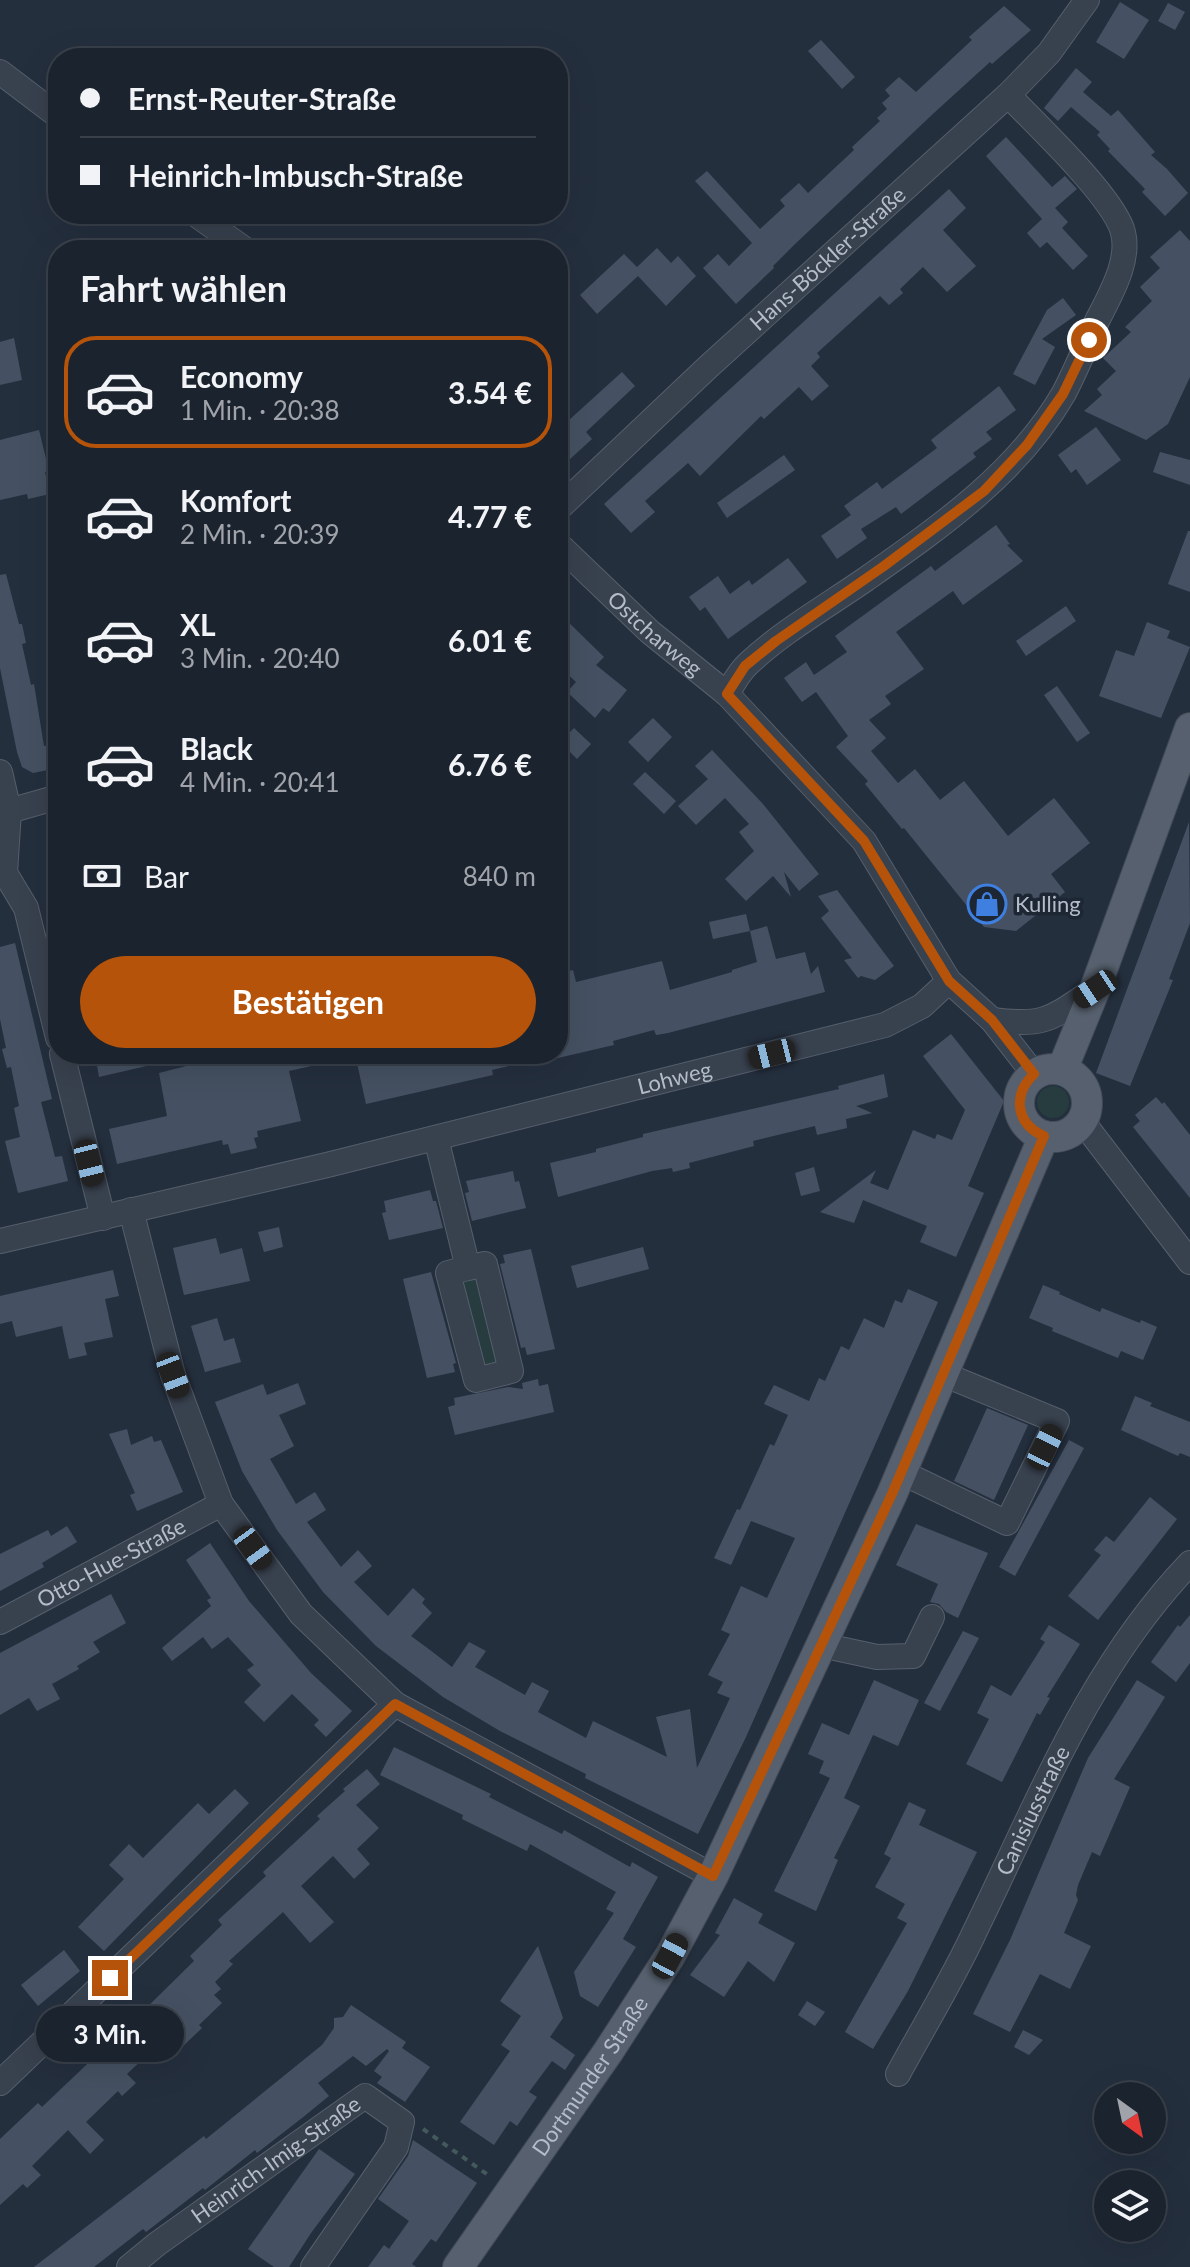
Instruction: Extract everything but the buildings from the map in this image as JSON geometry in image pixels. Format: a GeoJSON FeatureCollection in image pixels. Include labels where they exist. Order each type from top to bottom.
{"type":"FeatureCollection","features":[{"type":"Feature","properties":{"kind":"main road"},"geometry":{"type":"LineString","coordinates":[[1048,1072],[1072,1074],[1085,1090],[1087,1101],[1082,1121],[1069,1132],[1053,1137],[1044,1136],[1028,1125],[1020,1108],[1022,1089],[1048,1072],[1095,989],[1190,728]]}},
{"type":"Feature","properties":{"kind":"main road","name":"Dortmunder Straße"},"geometry":{"type":"LineString","coordinates":[[458,2267],[608,2052],[670,1956],[713,1876],[901,1472],[1044,1136]]}},
{"type":"Feature","properties":{"kind":"street","name":"Hans-Böckler-Straße"},"geometry":{"type":"LineString","coordinates":[[568,500],[708,367],[1008,95],[1049,53],[1087,0]]}},
{"type":"Feature","properties":{"kind":"street"},"geometry":{"type":"LineString","coordinates":[[0,72],[48,108]]}},
{"type":"Feature","properties":{"kind":"street"},"geometry":{"type":"LineString","coordinates":[[727,694],[745,666],[776,641],[984,491],[1027,445],[1063,394],[1114,286],[1124,255],[1122,230],[1109,206],[1008,95]]}},
{"type":"Feature","properties":{"kind":"street"},"geometry":{"type":"LineString","coordinates":[[209,224],[232,240]]}},
{"type":"Feature","properties":{"kind":"street","name":"Ostcharweg"},"geometry":{"type":"LineString","coordinates":[[568,554],[650,632],[727,694],[864,841],[949,981],[1048,1072]]}},
{"type":"Feature","properties":{"kind":"street"},"geometry":{"type":"LineString","coordinates":[[0,772],[9,811],[3,874],[26,908],[48,997]]}},
{"type":"Feature","properties":{"kind":"street"},"geometry":{"type":"LineString","coordinates":[[9,811],[48,800]]}},
{"type":"Feature","properties":{"kind":"street","name":"Lohweg"},"geometry":{"type":"LineString","coordinates":[[0,1241],[436,1138],[885,1025],[922,1006],[949,981]]}},
{"type":"Feature","properties":{"kind":"street"},"geometry":{"type":"LineString","coordinates":[[992,1020],[1028,1023],[1052,1019],[1095,989]]}},
{"type":"Feature","properties":{"kind":"street"},"geometry":{"type":"LineString","coordinates":[[64,1064],[103,1218]]}},
{"type":"Feature","properties":{"kind":"street"},"geometry":{"type":"LineString","coordinates":[[1082,1121],[1190,1262]]}},
{"type":"Feature","properties":{"kind":"street"},"geometry":{"type":"LineString","coordinates":[[436,1138],[468,1268]]}},
{"type":"Feature","properties":{"kind":"street"},"geometry":{"type":"LineString","coordinates":[[131,1210],[173,1375],[221,1504],[301,1614],[395,1704],[713,1876]]}},
{"type":"Feature","properties":{"kind":"street"},"geometry":{"type":"LineString","coordinates":[[901,1472],[1007,1523],[1057,1421],[943,1374]]}},
{"type":"Feature","properties":{"kind":"street","name":"Otto-Hue-Straße"},"geometry":{"type":"LineString","coordinates":[[0,1622],[221,1504]]}},
{"type":"Feature","properties":{"kind":"street","name":"Canisiusstraße"},"geometry":{"type":"LineString","coordinates":[[898,2074],[976,1931],[1044,1783],[1100,1679],[1165,1589],[1190,1563]]}},
{"type":"Feature","properties":{"kind":"street"},"geometry":{"type":"LineString","coordinates":[[821,1645],[877,1657],[913,1656],[932,1617]]}},
{"type":"Feature","properties":{"kind":"street"},"geometry":{"type":"LineString","coordinates":[[0,2083],[395,1704]]}},
{"type":"Feature","properties":{"kind":"street","name":"Heinrich-Imig-Straße"},"geometry":{"type":"LineString","coordinates":[[129,2267],[365,2096],[402,2122]]}},
{"type":"Feature","properties":{"kind":"street"},"geometry":{"type":"LineString","coordinates":[[313,2267],[396,2147],[402,2122]]}},
{"type":"Feature","properties":{"kind":"path"},"geometry":{"type":"LineString","coordinates":[[402,2122],[419,2126],[511,2191]]}},
{"type":"Feature","properties":{"kind":"green space"},"geometry":{"type":"Polygon","coordinates":[[[1053,1086],[1064,1091],[1069,1102],[1064,1113],[1053,1118],[1042,1113],[1037,1102],[1042,1091],[1053,1086]]]}},
{"type":"Feature","properties":{"kind":"green space"},"geometry":{"type":"Polygon","coordinates":[[[481,1276],[503,1366],[481,1371],[460,1281],[481,1276]]]}},
{"type":"Feature","properties":{"kind":"place","name":"Kulling"},"geometry":{"type":"Point","coordinates":[987,904]}},
{"type":"Feature","properties":{"kind":"route"},"geometry":{"type":"LineString","coordinates":[[110,1978],[395,1704],[713,1876],[892,1494],[1044,1136],[1028,1125],[1020,1108],[1022,1089],[1034,1074],[1020,1054],[992,1020],[949,981],[864,841],[727,694],[745,666],[776,641],[984,491],[1027,445],[1063,394],[1089,340]]}}]}
